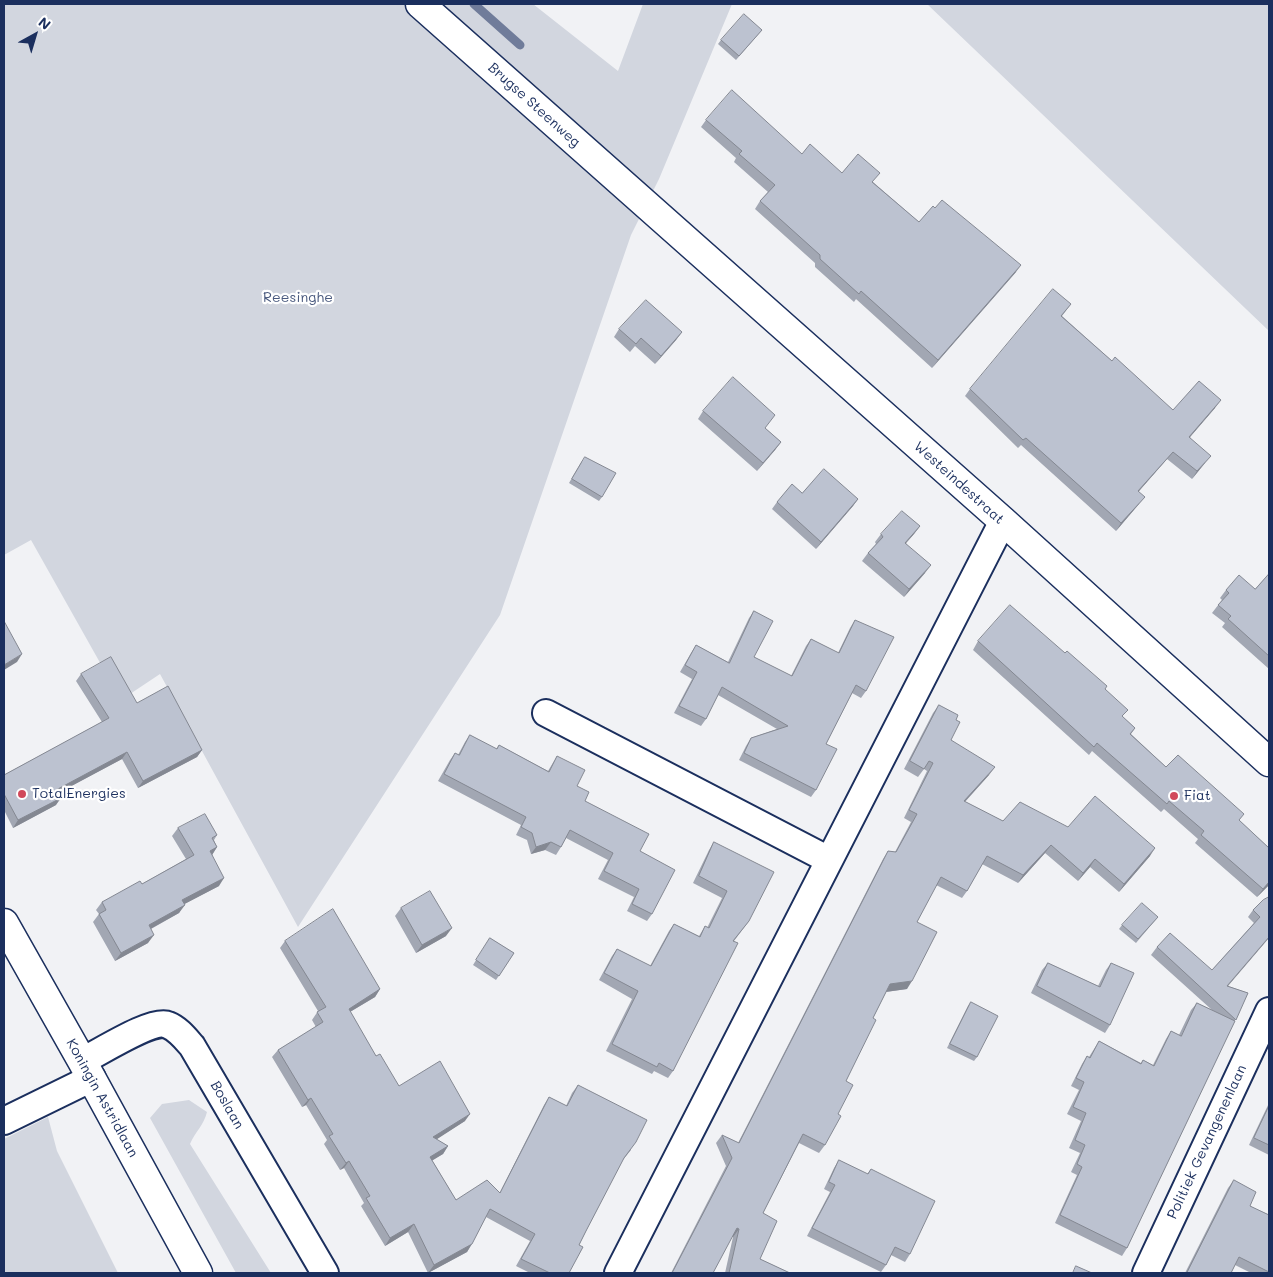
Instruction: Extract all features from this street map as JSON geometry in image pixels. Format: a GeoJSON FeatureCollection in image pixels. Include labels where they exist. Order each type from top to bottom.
{"type":"FeatureCollection","features":[{"type":"Feature","properties":{"kind":"street","name":"Brugse Steenweg"},"geometry":{"type":"LineString","coordinates":[[420,4],[647,206]]}},
{"type":"Feature","properties":{"kind":"street","name":"Westeindestraat"},"geometry":{"type":"LineString","coordinates":[[647,206],[1003,521],[1269,762]]}},
{"type":"Feature","properties":{"kind":"street"},"geometry":{"type":"LineString","coordinates":[[618,1273],[1003,521]]}},
{"type":"Feature","properties":{"kind":"street"},"geometry":{"type":"LineString","coordinates":[[546,713],[829,860]]}},
{"type":"Feature","properties":{"kind":"street","name":"Koningin Astridlaan"},"geometry":{"type":"LineString","coordinates":[[4,923],[198,1273]]}},
{"type":"Feature","properties":{"kind":"street","name":"Politiek Gevangenenlaan"},"geometry":{"type":"LineString","coordinates":[[1146,1273],[1269,1011]]}},
{"type":"Feature","properties":{"kind":"street","name":"Boslaan"},"geometry":{"type":"LineString","coordinates":[[4,1121],[87,1070],[152,1025],[167,1024],[179,1032],[192,1046],[325,1273]]}},
{"type":"Feature","properties":{"kind":"green space","name":"Reesinghe"},"geometry":{"type":"Polygon","coordinates":[[[4,4],[533,4],[618,71],[643,4],[732,4],[659,179],[631,235],[500,615],[298,927],[160,674],[121,700],[31,540],[4,555],[4,4]]]}},
{"type":"Feature","properties":{"kind":"green space"},"geometry":{"type":"Polygon","coordinates":[[[927,4],[1269,4],[1269,331],[927,4]]]}},
{"type":"Feature","properties":{"kind":"green space"},"geometry":{"type":"Polygon","coordinates":[[[189,1100],[207,1112],[204,1121],[190,1144],[271,1273],[236,1273],[150,1118],[162,1104],[189,1100]]]}},
{"type":"Feature","properties":{"kind":"green space"},"geometry":{"type":"Polygon","coordinates":[[[48,1117],[57,1151],[118,1273],[4,1273],[4,1139],[48,1117]]]}},
{"type":"Feature","properties":{"kind":"building"},"geometry":{"type":"Polygon","coordinates":[[[744,14],[762,30],[739,56],[721,40],[744,14]]]}},
{"type":"Feature","properties":{"kind":"building"},"geometry":{"type":"Polygon","coordinates":[[[732,90],[802,154],[810,144],[842,173],[858,154],[880,173],[872,182],[919,222],[933,206],[935,208],[942,200],[1021,265],[938,360],[861,291],[859,294],[820,259],[820,255],[760,201],[775,185],[739,154],[742,151],[706,120],[732,90]]]}},
{"type":"Feature","properties":{"kind":"building"},"geometry":{"type":"Polygon","coordinates":[[[1053,289],[1071,304],[1061,316],[1112,361],[1115,357],[1173,410],[1199,381],[1221,400],[1189,437],[1211,456],[1197,471],[1173,452],[1138,491],[1145,497],[1121,523],[1026,438],[1023,440],[970,389],[1053,289]]]}},
{"type":"Feature","properties":{"kind":"building"},"geometry":{"type":"Polygon","coordinates":[[[646,300],[682,332],[661,356],[641,338],[636,344],[619,329],[646,300]]]}},
{"type":"Feature","properties":{"kind":"building"},"geometry":{"type":"Polygon","coordinates":[[[733,377],[775,415],[765,428],[781,442],[763,463],[703,411],[733,377]]]}},
{"type":"Feature","properties":{"kind":"building"},"geometry":{"type":"Polygon","coordinates":[[[585,457],[616,473],[602,497],[572,479],[585,457]]]}},
{"type":"Feature","properties":{"kind":"building"},"geometry":{"type":"Polygon","coordinates":[[[824,469],[858,499],[821,542],[777,502],[792,484],[802,493],[824,469]]]}},
{"type":"Feature","properties":{"kind":"building"},"geometry":{"type":"Polygon","coordinates":[[[902,511],[920,526],[905,543],[931,565],[909,589],[868,553],[883,537],[881,534],[902,511]]]}},
{"type":"Feature","properties":{"kind":"building"},"geometry":{"type":"Polygon","coordinates":[[[1269,574],[1269,656],[1228,619],[1231,616],[1218,605],[1229,593],[1226,590],[1239,575],[1255,589],[1269,574]]]}},
{"type":"Feature","properties":{"kind":"building"},"geometry":{"type":"Polygon","coordinates":[[[1010,605],[1065,653],[1067,651],[1107,686],[1105,689],[1128,710],[1122,716],[1135,728],[1130,734],[1166,767],[1178,755],[1244,814],[1239,820],[1269,848],[1269,882],[1263,889],[1201,835],[1204,831],[1169,801],[1167,804],[1097,743],[1094,747],[978,641],[1010,605]]]}},
{"type":"Feature","properties":{"kind":"building"},"geometry":{"type":"Polygon","coordinates":[[[754,611],[773,621],[754,657],[792,676],[811,639],[839,653],[855,620],[894,637],[866,691],[856,685],[826,744],[837,749],[816,790],[744,753],[751,738],[788,726],[722,687],[706,719],[679,706],[697,672],[685,665],[696,645],[729,663],[754,611]]]}},
{"type":"Feature","properties":{"kind":"building"},"geometry":{"type":"Polygon","coordinates":[[[4,621],[22,654],[4,665],[4,621]]]}},
{"type":"Feature","properties":{"kind":"building"},"geometry":{"type":"Polygon","coordinates":[[[111,657],[137,703],[168,686],[202,750],[143,781],[127,752],[56,790],[61,798],[18,820],[4,794],[4,775],[109,718],[81,674],[111,657]]]}},
{"type":"Feature","properties":{"kind":"building"},"geometry":{"type":"Polygon","coordinates":[[[939,705],[958,715],[956,720],[960,722],[951,740],[995,767],[964,801],[1003,821],[1020,802],[1068,827],[1095,796],[1155,848],[1124,884],[1095,859],[1083,873],[1051,845],[1023,875],[987,856],[967,891],[941,877],[917,922],[937,932],[912,981],[890,984],[873,1018],[876,1020],[846,1081],[853,1085],[838,1114],[841,1116],[825,1145],[803,1134],[763,1213],[777,1221],[760,1259],[790,1273],[729,1273],[739,1229],[737,1228],[713,1273],[672,1273],[732,1158],[722,1135],[739,1143],[888,851],[896,852],[917,814],[909,810],[933,763],[929,761],[924,769],[910,761],[939,705]]]}},
{"type":"Feature","properties":{"kind":"building"},"geometry":{"type":"Polygon","coordinates":[[[470,735],[497,749],[499,745],[549,772],[557,756],[585,770],[577,786],[589,792],[585,801],[649,834],[640,851],[675,870],[652,914],[632,904],[639,889],[604,871],[613,853],[570,830],[561,847],[551,842],[536,847],[532,833],[521,827],[526,817],[444,774],[455,753],[459,755],[470,735]]]}},
{"type":"Feature","properties":{"kind":"building"},"geometry":{"type":"Polygon","coordinates":[[[205,814],[217,835],[212,838],[217,847],[210,851],[224,878],[182,900],[185,905],[149,925],[154,935],[121,953],[99,914],[106,910],[102,902],[140,881],[142,884],[194,855],[178,828],[205,814]]]}},
{"type":"Feature","properties":{"kind":"building"},"geometry":{"type":"Polygon","coordinates":[[[714,842],[774,872],[749,921],[733,941],[738,943],[673,1071],[659,1063],[657,1067],[612,1044],[638,991],[604,973],[617,949],[651,966],[674,924],[700,937],[705,926],[709,928],[727,891],[699,876],[714,842]]]}},
{"type":"Feature","properties":{"kind":"building"},"geometry":{"type":"Polygon","coordinates":[[[430,891],[452,928],[422,945],[401,908],[430,891]]]}},
{"type":"Feature","properties":{"kind":"building"},"geometry":{"type":"Polygon","coordinates":[[[1269,897],[1269,937],[1227,986],[1248,993],[1236,1020],[1157,947],[1170,933],[1212,970],[1260,917],[1253,910],[1269,897]]]}},
{"type":"Feature","properties":{"kind":"building"},"geometry":{"type":"Polygon","coordinates":[[[1142,903],[1158,917],[1138,939],[1122,925],[1142,903]]]}},
{"type":"Feature","properties":{"kind":"building"},"geometry":{"type":"Polygon","coordinates":[[[333,909],[380,989],[349,1009],[376,1056],[380,1054],[399,1086],[440,1061],[470,1114],[433,1137],[448,1146],[430,1157],[456,1200],[487,1180],[500,1193],[549,1097],[567,1106],[578,1085],[647,1120],[636,1142],[624,1158],[586,1231],[579,1245],[583,1247],[569,1273],[550,1273],[521,1259],[535,1234],[490,1209],[472,1244],[434,1265],[414,1224],[390,1238],[366,1198],[370,1196],[349,1161],[346,1163],[329,1136],[333,1134],[311,1098],[308,1100],[278,1050],[323,1022],[317,1012],[326,1007],[285,941],[333,909]]]}},
{"type":"Feature","properties":{"kind":"building"},"geometry":{"type":"Polygon","coordinates":[[[490,938],[514,953],[499,976],[476,960],[490,938]]]}},
{"type":"Feature","properties":{"kind":"building"},"geometry":{"type":"Polygon","coordinates":[[[1048,963],[1100,987],[1111,963],[1134,973],[1110,1025],[1037,986],[1048,963]]]}},
{"type":"Feature","properties":{"kind":"building"},"geometry":{"type":"Polygon","coordinates":[[[971,1002],[998,1016],[977,1057],[950,1044],[971,1002]]]}},
{"type":"Feature","properties":{"kind":"building"},"geometry":{"type":"Polygon","coordinates":[[[1197,1003],[1235,1021],[1127,1248],[1060,1215],[1082,1167],[1077,1164],[1085,1145],[1075,1140],[1086,1113],[1073,1107],[1084,1082],[1076,1078],[1087,1056],[1090,1058],[1099,1041],[1141,1064],[1143,1060],[1154,1066],[1171,1031],[1181,1036],[1197,1003]]]}},
{"type":"Feature","properties":{"kind":"building"},"geometry":{"type":"Polygon","coordinates":[[[1269,1106],[1269,1145],[1254,1138],[1269,1106]]]}},
{"type":"Feature","properties":{"kind":"building"},"geometry":{"type":"Polygon","coordinates":[[[839,1160],[868,1174],[871,1169],[935,1201],[910,1254],[895,1247],[886,1265],[812,1228],[835,1185],[829,1182],[839,1160]]]}},
{"type":"Feature","properties":{"kind":"building"},"geometry":{"type":"Polygon","coordinates":[[[1234,1180],[1256,1192],[1250,1206],[1269,1215],[1269,1272],[1239,1257],[1231,1273],[1187,1273],[1234,1180]]]}},
{"type":"Feature","properties":{"kind":"building"},"geometry":{"type":"Polygon","coordinates":[[[1076,1266],[1092,1273],[1073,1273],[1076,1266]]]}},
{"type":"Feature","properties":{"kind":"waterway"},"geometry":{"type":"LineString","coordinates":[[474,4],[520,45]]}},
{"type":"Feature","properties":{"kind":"place","name":"TotalEnergies"},"geometry":{"type":"Point","coordinates":[22,794]}},
{"type":"Feature","properties":{"kind":"place","name":"Fiat"},"geometry":{"type":"Point","coordinates":[1174,796]}}]}
